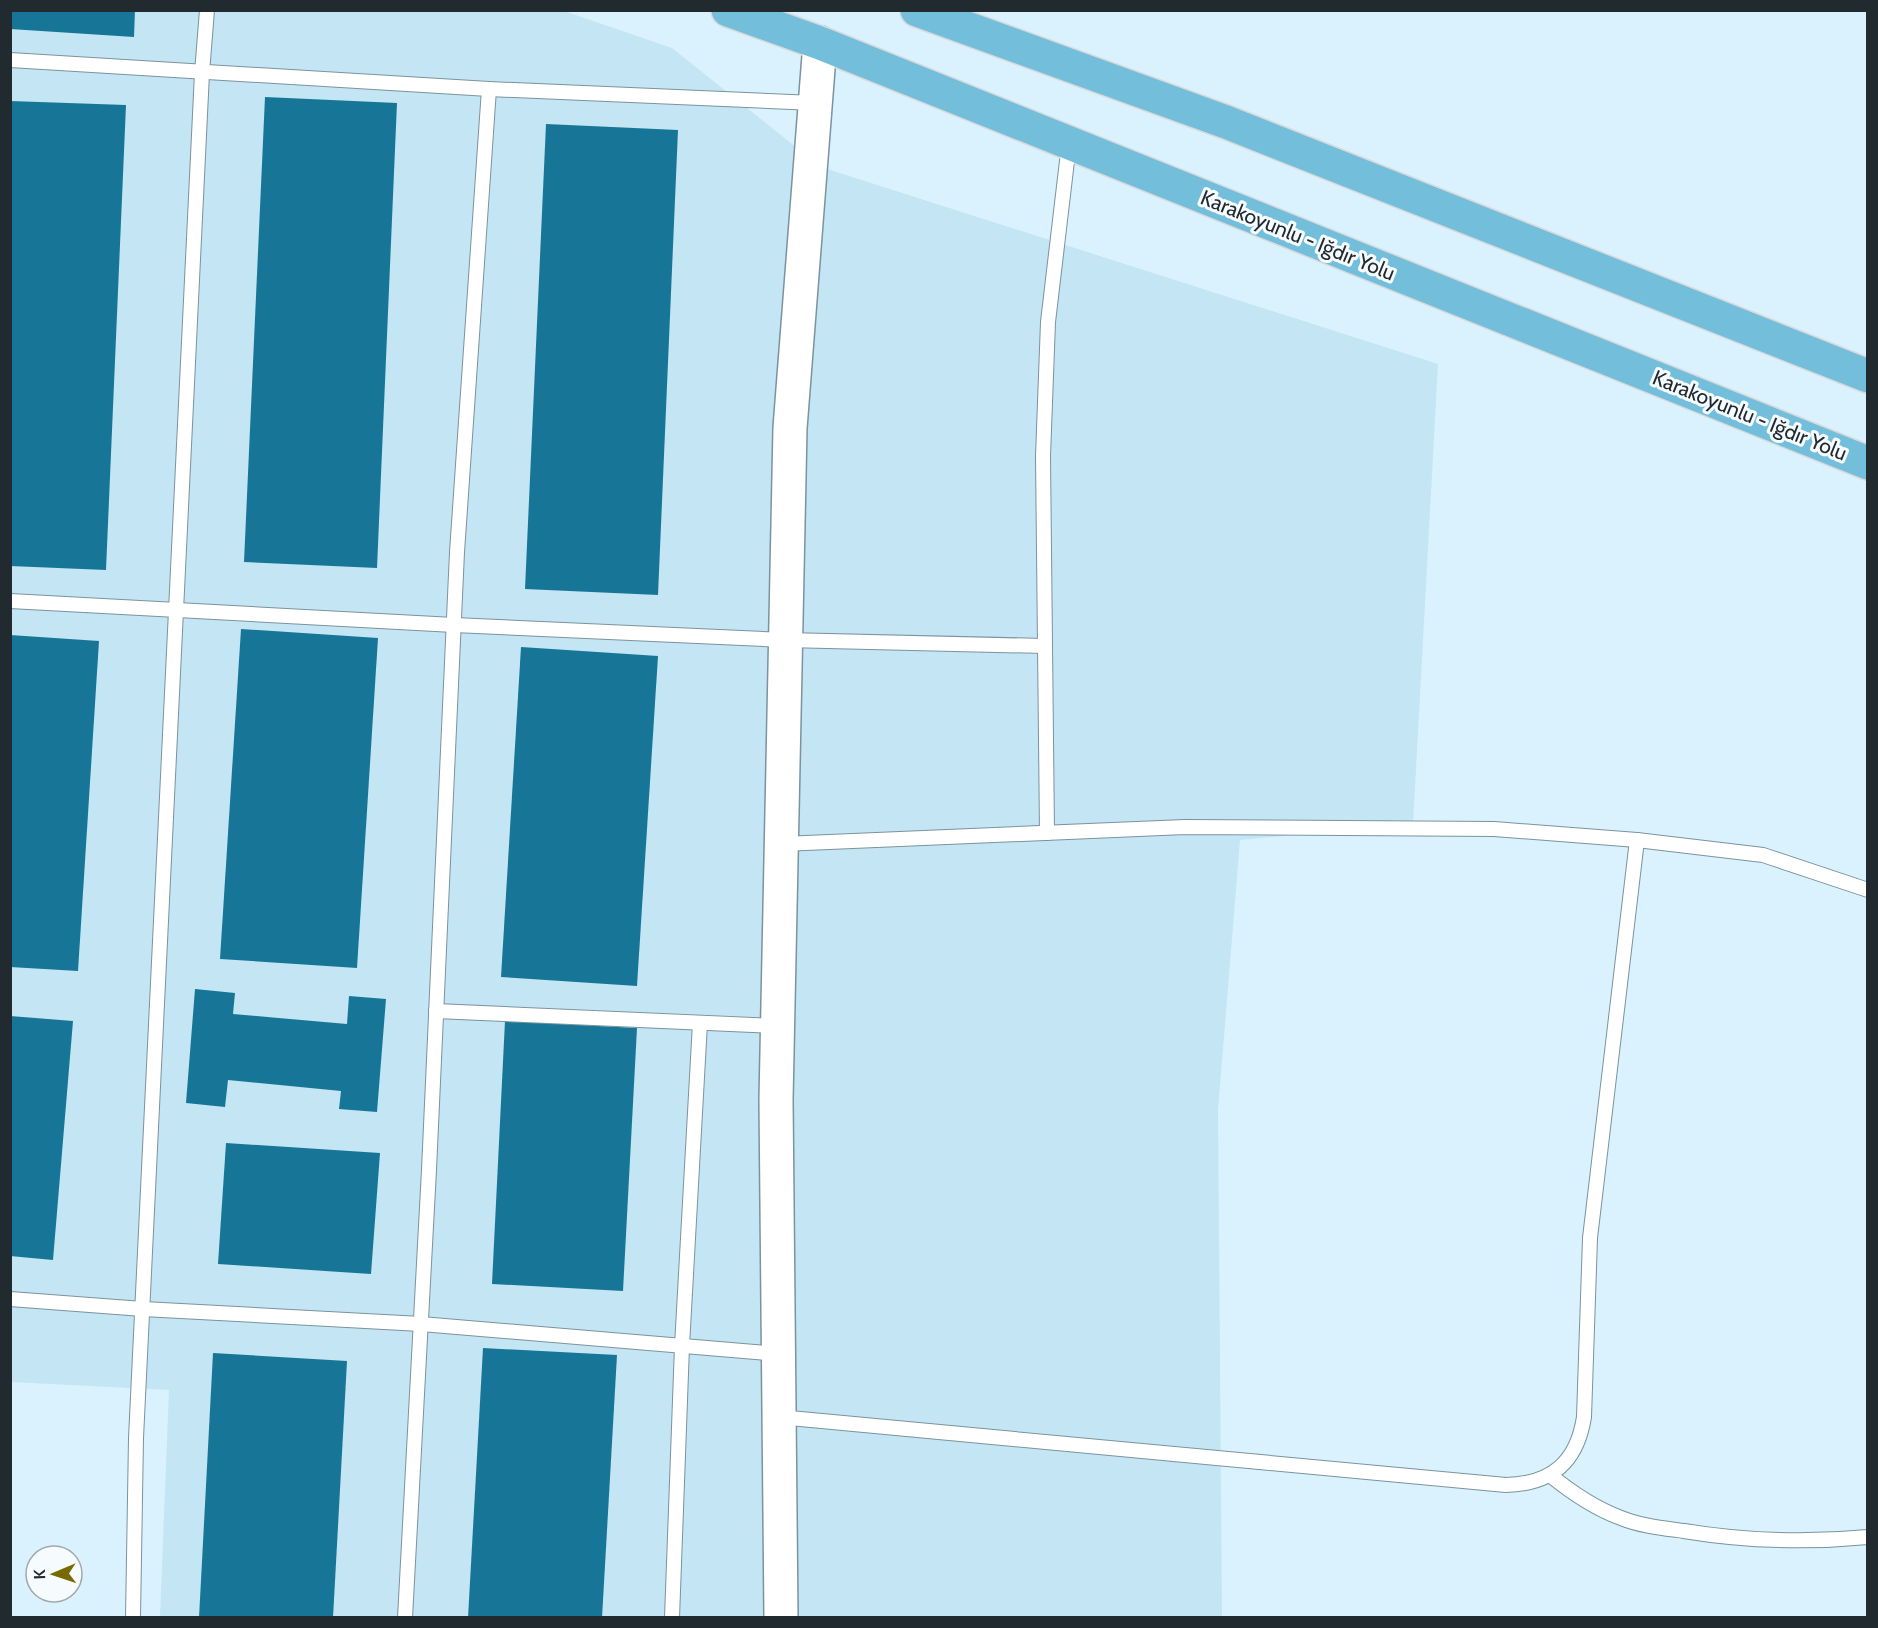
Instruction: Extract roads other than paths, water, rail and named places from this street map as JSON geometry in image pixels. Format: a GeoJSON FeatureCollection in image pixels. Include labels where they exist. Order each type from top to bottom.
{"type":"FeatureCollection","features":[{"type":"Feature","properties":{"kind":"highway","name":"Karakoyunlu - Iğdır Yolu"},"geometry":{"type":"LineString","coordinates":[[728,10],[1070,143],[1868,463]]}},
{"type":"Feature","properties":{"kind":"highway"},"geometry":{"type":"LineString","coordinates":[[917,10],[1226,122],[1868,376]]}},
{"type":"Feature","properties":{"kind":"street"},"geometry":{"type":"LineString","coordinates":[[781,1617],[776,1100],[790,428],[820,44]]}},
{"type":"Feature","properties":{"kind":"lane"},"geometry":{"type":"LineString","coordinates":[[133,1617],[136,1438],[202,72],[207,10]]}},
{"type":"Feature","properties":{"kind":"lane"},"geometry":{"type":"LineString","coordinates":[[10,60],[489,89],[815,103]]}},
{"type":"Feature","properties":{"kind":"lane"},"geometry":{"type":"LineString","coordinates":[[405,1617],[458,541],[489,89]]}},
{"type":"Feature","properties":{"kind":"lane"},"geometry":{"type":"LineString","coordinates":[[1047,833],[1043,456],[1048,322],[1070,143]]}},
{"type":"Feature","properties":{"kind":"lane"},"geometry":{"type":"LineString","coordinates":[[10,601],[454,626],[785,640],[1045,646]]}},
{"type":"Feature","properties":{"kind":"lane"},"geometry":{"type":"LineString","coordinates":[[781,844],[1185,827],[1483,829],[1637,840],[1763,855],[1868,890]]}},
{"type":"Feature","properties":{"kind":"lane"},"geometry":{"type":"LineString","coordinates":[[779,1417],[1506,1485],[1521,1485],[1550,1475],[1563,1465],[1574,1451],[1581,1435],[1584,1417],[1590,1238],[1637,840]]}},
{"type":"Feature","properties":{"kind":"lane"},"geometry":{"type":"LineString","coordinates":[[436,1011],[777,1026]]}},
{"type":"Feature","properties":{"kind":"lane"},"geometry":{"type":"LineString","coordinates":[[672,1617],[682,1346],[700,1023]]}},
{"type":"Feature","properties":{"kind":"lane"},"geometry":{"type":"LineString","coordinates":[[10,1299],[143,1309],[421,1324],[778,1354]]}},
{"type":"Feature","properties":{"kind":"lane"},"geometry":{"type":"LineString","coordinates":[[1550,1475],[1572,1493],[1597,1508],[1647,1526],[1715,1536],[1758,1539],[1800,1541],[1868,1537]]}}]}
